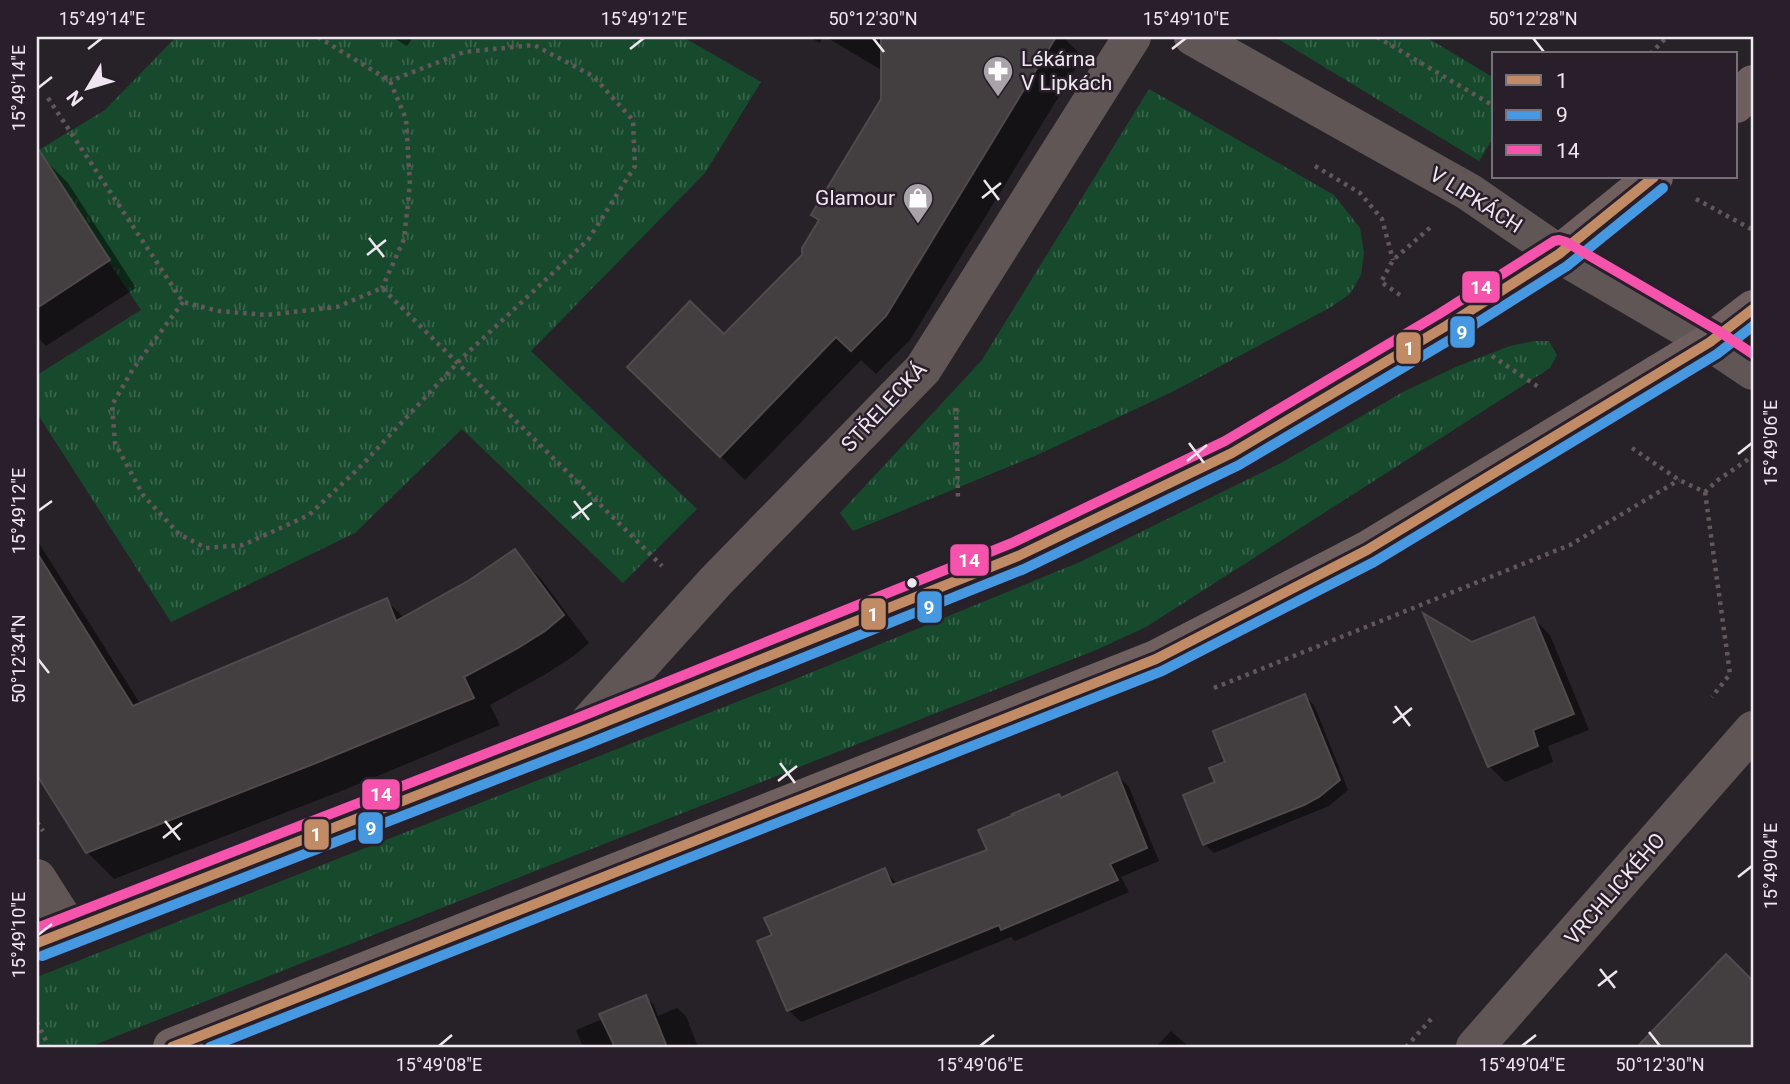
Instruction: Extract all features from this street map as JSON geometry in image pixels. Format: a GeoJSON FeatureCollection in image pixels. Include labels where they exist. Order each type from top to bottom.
{"type":"FeatureCollection","features":[{"type":"Feature","properties":{"kind":"main road"},"geometry":{"type":"LineString","coordinates":[[1738,102],[1753,84]]}},
{"type":"Feature","properties":{"kind":"main road","name":"STŘELECKÁ"},"geometry":{"type":"LineString","coordinates":[[53,936],[580,732],[1018,556],[1232,453],[1446,326],[1559,254],[1653,178]]}},
{"type":"Feature","properties":{"kind":"main road"},"geometry":{"type":"LineString","coordinates":[[172,1047],[1156,659],[1367,550],[1710,342],[1753,309]]}},
{"type":"Feature","properties":{"kind":"street","name":"STŘELECKÁ"},"geometry":{"type":"LineString","coordinates":[[580,732],[715,582],[923,369],[1132,37]]}},
{"type":"Feature","properties":{"kind":"street","name":"V LIPKÁCH"},"geometry":{"type":"LineString","coordinates":[[1193,37],[1469,192],[1559,254],[1710,342],[1753,371]]}},
{"type":"Feature","properties":{"kind":"street","name":"VRCHLICKÉHO"},"geometry":{"type":"LineString","coordinates":[[1475,1047],[1749,746]]}},
{"type":"Feature","properties":{"kind":"street"},"geometry":{"type":"LineString","coordinates":[[37,878],[53,936]]}},
{"type":"Feature","properties":{"kind":"path"},"geometry":{"type":"LineString","coordinates":[[48,98],[183,302],[219,311],[267,315],[337,307],[382,288],[404,239],[410,184],[406,119],[390,81],[318,37]]}},
{"type":"Feature","properties":{"kind":"path"},"geometry":{"type":"LineString","coordinates":[[1377,37],[1492,105]]}},
{"type":"Feature","properties":{"kind":"path"},"geometry":{"type":"LineString","coordinates":[[1652,52],[1667,37]]}},
{"type":"Feature","properties":{"kind":"path"},"geometry":{"type":"LineString","coordinates":[[183,302],[133,369],[112,405],[115,443],[144,495],[178,534],[206,548],[243,545],[309,515],[361,467],[457,363],[588,240],[635,166],[634,120],[593,76],[534,45],[464,52],[390,81]]}},
{"type":"Feature","properties":{"kind":"path"},"geometry":{"type":"LineString","coordinates":[[1314,166],[1360,193],[1382,219],[1393,260]]}},
{"type":"Feature","properties":{"kind":"path"},"geometry":{"type":"LineString","coordinates":[[1720,212],[1753,230]]}},
{"type":"Feature","properties":{"kind":"path"},"geometry":{"type":"LineString","coordinates":[[1408,300],[1381,282],[1393,260],[1435,223]]}},
{"type":"Feature","properties":{"kind":"path"},"geometry":{"type":"LineString","coordinates":[[382,288],[668,572]]}},
{"type":"Feature","properties":{"kind":"path"},"geometry":{"type":"LineString","coordinates":[[1489,354],[1529,381]]}},
{"type":"Feature","properties":{"kind":"path"},"geometry":{"type":"LineString","coordinates":[[956,400],[958,501]]}},
{"type":"Feature","properties":{"kind":"path"},"geometry":{"type":"LineString","coordinates":[[1635,450],[1679,480],[1705,492]]}},
{"type":"Feature","properties":{"kind":"path"},"geometry":{"type":"LineString","coordinates":[[1705,492],[1753,456]]}},
{"type":"Feature","properties":{"kind":"path"},"geometry":{"type":"LineString","coordinates":[[1705,492],[1730,674],[1706,704]]}},
{"type":"Feature","properties":{"kind":"path"},"geometry":{"type":"LineString","coordinates":[[1406,1047],[1434,1016]]}},
{"type":"Feature","properties":{"kind":"path"},"geometry":{"type":"LineString","coordinates":[[37,1022],[49,1047]]}},
{"type":"Feature","properties":{"kind":"green space"},"geometry":{"type":"Polygon","coordinates":[[[176,37],[683,37],[761,82],[705,173],[531,351],[697,509],[623,583],[462,429],[355,533],[171,622],[37,413],[37,375],[141,310],[37,155],[37,151],[105,110],[176,37]]]}},
{"type":"Feature","properties":{"kind":"green space"},"geometry":{"type":"Polygon","coordinates":[[[1275,37],[1426,37],[1492,77],[1492,139],[1479,161],[1275,37]]]}},
{"type":"Feature","properties":{"kind":"green space"},"geometry":{"type":"Polygon","coordinates":[[[1149,89],[1334,195],[1360,228],[1364,253],[1361,275],[1350,294],[1331,307],[1172,392],[1037,455],[853,531],[840,513],[982,360],[1149,89]]]}},
{"type":"Feature","properties":{"kind":"green space"},"geometry":{"type":"Polygon","coordinates":[[[1549,341],[1557,355],[1550,368],[1146,627],[1096,650],[89,1047],[37,1047],[37,977],[798,678],[1080,562],[1281,463],[1403,392],[1458,366],[1510,346],[1549,341]]]}},
{"type":"Feature","properties":{"kind":"building"},"geometry":{"type":"Polygon","coordinates":[[[881,37],[1056,37],[886,316],[851,351],[836,337],[720,457],[627,367],[690,301],[724,334],[802,255],[802,248],[819,220],[811,215],[881,99],[881,37]]]}},
{"type":"Feature","properties":{"kind":"building"},"geometry":{"type":"Polygon","coordinates":[[[37,147],[110,260],[37,308],[37,147]]]}},
{"type":"Feature","properties":{"kind":"building"},"geometry":{"type":"Polygon","coordinates":[[[515,549],[564,615],[518,648],[464,677],[474,698],[86,853],[37,775],[37,553],[133,706],[387,598],[396,621],[468,581],[515,549]]]}},
{"type":"Feature","properties":{"kind":"building"},"geometry":{"type":"Polygon","coordinates":[[[1423,613],[1472,642],[1534,617],[1574,714],[1533,730],[1538,746],[1488,767],[1423,613]]]}},
{"type":"Feature","properties":{"kind":"building"},"geometry":{"type":"Polygon","coordinates":[[[1305,694],[1340,780],[1304,805],[1203,845],[1183,795],[1215,782],[1209,768],[1225,762],[1213,731],[1305,694]]]}},
{"type":"Feature","properties":{"kind":"building"},"geometry":{"type":"Polygon","coordinates":[[[1117,772],[1147,848],[1110,864],[1118,880],[1001,930],[999,925],[787,1011],[757,941],[772,935],[764,918],[885,868],[892,885],[987,850],[978,830],[1059,794],[1061,798],[1117,772]]]}},
{"type":"Feature","properties":{"kind":"building"},"geometry":{"type":"Polygon","coordinates":[[[1726,954],[1753,981],[1753,1047],[1637,1047],[1726,954]]]}},
{"type":"Feature","properties":{"kind":"building"},"geometry":{"type":"Polygon","coordinates":[[[646,995],[667,1047],[615,1047],[599,1014],[646,995]]]}},
{"type":"Feature","properties":{"kind":"transit line","name":"1"},"geometry":{"type":"LineString","coordinates":[[37,943],[580,732],[1018,556],[1232,453],[1446,326],[1559,254],[1653,178]]}},
{"type":"Feature","properties":{"kind":"transit line","name":"9"},"geometry":{"type":"LineString","coordinates":[[42,956],[585,745],[1024,569],[1239,465],[1453,338],[1567,266],[1663,188]]}},
{"type":"Feature","properties":{"kind":"transit line","name":"14"},"geometry":{"type":"LineString","coordinates":[[37,928],[575,719],[1012,543],[1225,441],[1439,314],[1554,241],[1566,242],[1753,354]]}},
{"type":"Feature","properties":{"kind":"transit line","name":"1"},"geometry":{"type":"LineString","coordinates":[[172,1047],[1156,659],[1367,550],[1710,342],[1753,309]]}},
{"type":"Feature","properties":{"kind":"transit line","name":"9"},"geometry":{"type":"LineString","coordinates":[[210,1047],[1162,671],[1374,562],[1717,354],[1753,326]]}},
{"type":"Feature","properties":{"kind":"place","name":"Lékárna V Lipkách"},"geometry":{"type":"Point","coordinates":[998,98]}},
{"type":"Feature","properties":{"kind":"place","name":"Glamour"},"geometry":{"type":"Point","coordinates":[918,225]}}]}
